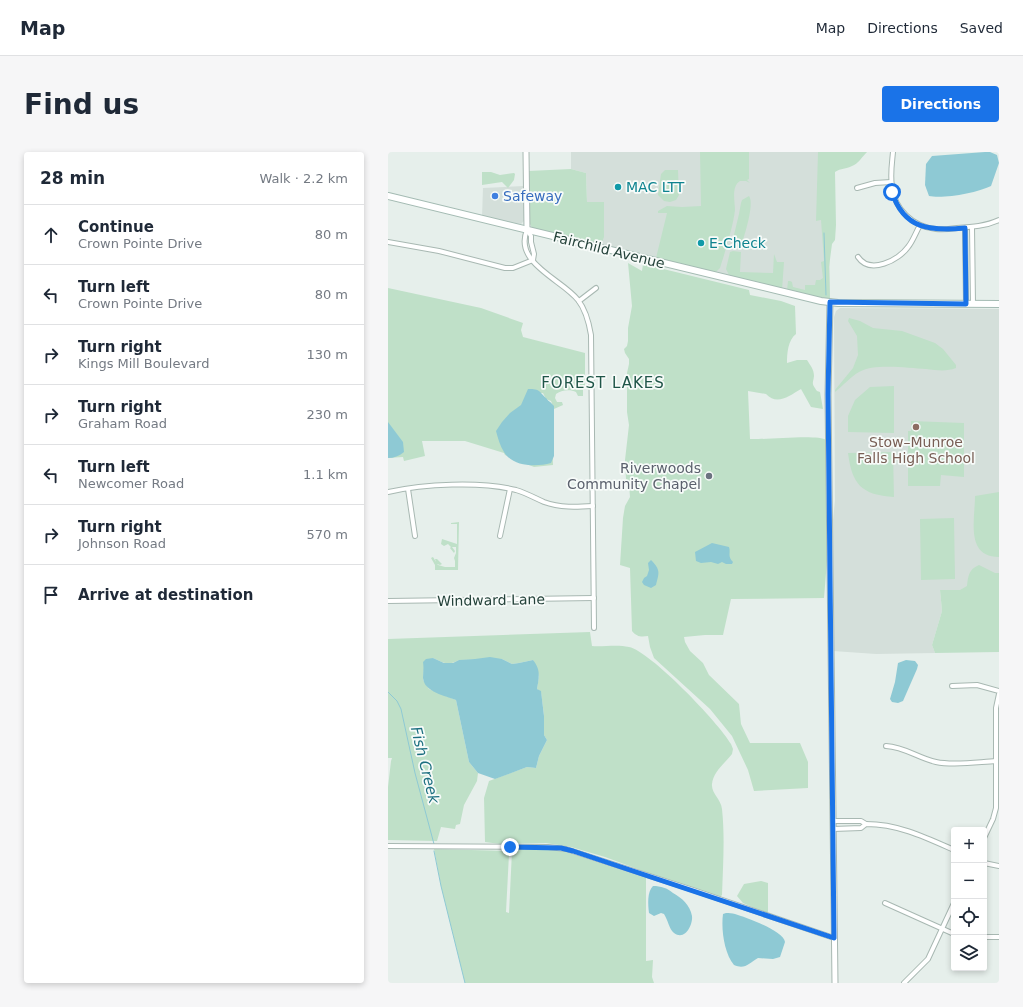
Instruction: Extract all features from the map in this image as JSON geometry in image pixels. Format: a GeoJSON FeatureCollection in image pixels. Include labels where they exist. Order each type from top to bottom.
{"type":"FeatureCollection","features":[{"type":"Feature","properties":{"kind":"main road","name":"Fairchild Avenue"},"geometry":{"type":"LineString","coordinates":[[388,196],[721,278],[830,302],[999,304]]}},
{"type":"Feature","properties":{"kind":"street"},"geometry":{"type":"LineString","coordinates":[[526,152],[527,230],[531,236],[534,254],[533,260],[540,270],[574,295],[579,301],[587,318],[591,335],[594,628]]}},
{"type":"Feature","properties":{"kind":"street"},"geometry":{"type":"LineString","coordinates":[[893,152],[891,182],[894,198],[906,216],[920,225],[940,230],[990,224],[999,220]]}},
{"type":"Feature","properties":{"kind":"street"},"geometry":{"type":"LineString","coordinates":[[857,188],[875,183],[891,182]]}},
{"type":"Feature","properties":{"kind":"street"},"geometry":{"type":"LineString","coordinates":[[858,257],[863,263],[870,265],[890,262],[909,247],[920,225]]}},
{"type":"Feature","properties":{"kind":"street"},"geometry":{"type":"LineString","coordinates":[[969,304],[973,254],[972,227]]}},
{"type":"Feature","properties":{"kind":"street"},"geometry":{"type":"LineString","coordinates":[[965,228],[966,278],[969,304]]}},
{"type":"Feature","properties":{"kind":"street"},"geometry":{"type":"LineString","coordinates":[[388,242],[439,251],[505,268],[513,268],[533,260]]}},
{"type":"Feature","properties":{"kind":"street"},"geometry":{"type":"LineString","coordinates":[[966,255],[973,254]]}},
{"type":"Feature","properties":{"kind":"street"},"geometry":{"type":"LineString","coordinates":[[966,278],[972,278]]}},
{"type":"Feature","properties":{"kind":"street"},"geometry":{"type":"LineString","coordinates":[[579,301],[596,288]]}},
{"type":"Feature","properties":{"kind":"street"},"geometry":{"type":"LineString","coordinates":[[830,302],[828,394],[835,983]]}},
{"type":"Feature","properties":{"kind":"street"},"geometry":{"type":"LineString","coordinates":[[388,492],[424,486],[486,486],[526,493],[544,502],[558,506],[593,506]]}},
{"type":"Feature","properties":{"kind":"street"},"geometry":{"type":"LineString","coordinates":[[408,488],[416,536]]}},
{"type":"Feature","properties":{"kind":"street"},"geometry":{"type":"LineString","coordinates":[[500,536],[510,489]]}},
{"type":"Feature","properties":{"kind":"street","name":"Windward Lane"},"geometry":{"type":"LineString","coordinates":[[388,601],[594,598]]}},
{"type":"Feature","properties":{"kind":"street"},"geometry":{"type":"LineString","coordinates":[[952,686],[986,686],[999,692],[996,708],[996,808],[987,832]]}},
{"type":"Feature","properties":{"kind":"street"},"geometry":{"type":"LineString","coordinates":[[886,746],[906,750],[938,762],[955,764],[996,761]]}},
{"type":"Feature","properties":{"kind":"street"},"geometry":{"type":"LineString","coordinates":[[833,821],[861,821],[866,824],[884,825],[905,829],[951,849]]}},
{"type":"Feature","properties":{"kind":"street"},"geometry":{"type":"LineString","coordinates":[[833,829],[861,828],[866,824]]}},
{"type":"Feature","properties":{"kind":"street"},"geometry":{"type":"LineString","coordinates":[[388,846],[533,847],[566,849],[692,890],[805,930],[834,938]]}},
{"type":"Feature","properties":{"kind":"street"},"geometry":{"type":"LineString","coordinates":[[987,864],[999,866]]}},
{"type":"Feature","properties":{"kind":"street"},"geometry":{"type":"LineString","coordinates":[[885,902],[951,933]]}},
{"type":"Feature","properties":{"kind":"street"},"geometry":{"type":"LineString","coordinates":[[904,983],[928,959],[951,910]]}},
{"type":"Feature","properties":{"kind":"street"},"geometry":{"type":"LineString","coordinates":[[987,937],[999,937]]}},
{"type":"Feature","properties":{"kind":"shaded area"},"geometry":{"type":"Polygon","coordinates":[[[571,152],[828,152],[830,300],[602,245],[604,203],[587,202],[586,173],[571,169],[571,152]]]}},
{"type":"Feature","properties":{"kind":"shaded area"},"geometry":{"type":"Polygon","coordinates":[[[524,186],[525,218],[521,224],[482,217],[483,188],[524,186]]]}},
{"type":"Feature","properties":{"kind":"shaded area","name":"Stow–Munroe Falls High School"},"geometry":{"type":"Polygon","coordinates":[[[840,308],[999,309],[999,590],[940,590],[942,611],[932,645],[935,653],[876,654],[833,651],[833,520],[835,501],[834,317],[836,311],[840,308]]]}},
{"type":"Feature","properties":{"kind":"green space"},"geometry":{"type":"Polygon","coordinates":[[[700,152],[749,152],[749,179],[747,180],[750,183],[740,181],[735,187],[735,210],[733,224],[720,268],[716,272],[656,258],[667,213],[658,213],[658,211],[667,206],[701,206],[700,152]]]}},
{"type":"Feature","properties":{"kind":"green space"},"geometry":{"type":"Polygon","coordinates":[[[818,152],[867,152],[854,165],[835,172],[836,225],[835,240],[832,244],[829,267],[830,299],[787,291],[788,281],[792,282],[793,287],[805,290],[805,285],[815,285],[816,280],[823,278],[821,262],[824,261],[821,220],[816,221],[818,152]]]}},
{"type":"Feature","properties":{"kind":"green space"},"geometry":{"type":"Polygon","coordinates":[[[571,169],[586,173],[587,202],[604,202],[604,237],[601,245],[532,228],[529,222],[528,171],[571,169]]]}},
{"type":"Feature","properties":{"kind":"green space"},"geometry":{"type":"Polygon","coordinates":[[[665,170],[678,170],[679,195],[676,200],[670,202],[664,201],[658,195],[661,174],[665,170]]]}},
{"type":"Feature","properties":{"kind":"green space"},"geometry":{"type":"Polygon","coordinates":[[[482,172],[491,172],[500,175],[515,174],[514,180],[508,188],[502,182],[482,185],[482,172]]]}},
{"type":"Feature","properties":{"kind":"green space"},"geometry":{"type":"Polygon","coordinates":[[[749,196],[751,200],[750,213],[741,247],[735,246],[732,243],[741,203],[742,200],[749,196]]]}},
{"type":"Feature","properties":{"kind":"green space"},"geometry":{"type":"Polygon","coordinates":[[[730,252],[741,252],[740,272],[773,273],[774,254],[777,262],[784,262],[782,290],[729,275],[726,269],[730,252]]]}},
{"type":"Feature","properties":{"kind":"green space"},"geometry":{"type":"Polygon","coordinates":[[[628,263],[642,271],[643,264],[749,290],[750,295],[781,301],[795,306],[796,334],[790,343],[787,363],[797,360],[807,360],[812,367],[814,376],[813,385],[817,391],[820,392],[823,409],[811,407],[801,389],[788,397],[779,400],[770,398],[766,394],[748,391],[750,439],[813,437],[826,440],[827,561],[824,598],[731,599],[723,635],[684,637],[690,651],[703,663],[709,675],[739,704],[741,724],[750,743],[800,743],[808,762],[808,788],[754,791],[748,770],[732,736],[710,709],[654,658],[648,636],[639,636],[632,631],[630,568],[620,565],[623,518],[625,506],[630,497],[629,484],[626,479],[625,460],[629,425],[627,412],[627,373],[629,359],[624,349],[627,346],[628,341],[628,328],[632,306],[628,263]]]}},
{"type":"Feature","properties":{"kind":"green space"},"geometry":{"type":"Polygon","coordinates":[[[388,288],[481,308],[523,323],[521,330],[523,337],[585,353],[585,389],[583,390],[583,396],[578,396],[576,392],[571,390],[560,392],[556,394],[555,398],[557,402],[562,402],[563,405],[554,409],[551,401],[546,399],[543,393],[537,394],[551,403],[553,465],[534,467],[505,455],[504,453],[465,441],[422,441],[425,456],[404,461],[403,457],[388,458],[388,288]]]}},
{"type":"Feature","properties":{"kind":"green space"},"geometry":{"type":"Polygon","coordinates":[[[849,318],[860,321],[873,328],[902,331],[935,343],[943,349],[956,365],[956,368],[948,370],[901,367],[865,369],[856,374],[835,392],[853,368],[858,355],[857,336],[848,321],[849,318]]]}},
{"type":"Feature","properties":{"kind":"green space"},"geometry":{"type":"Polygon","coordinates":[[[894,386],[894,433],[848,432],[848,416],[855,400],[870,387],[894,386]]]}},
{"type":"Feature","properties":{"kind":"green space"},"geometry":{"type":"Polygon","coordinates":[[[911,421],[964,423],[964,477],[941,475],[940,486],[908,486],[908,431],[911,431],[911,421]]]}},
{"type":"Feature","properties":{"kind":"green space"},"geometry":{"type":"Polygon","coordinates":[[[893,452],[894,497],[873,494],[860,486],[852,473],[848,453],[893,452]]]}},
{"type":"Feature","properties":{"kind":"green space"},"geometry":{"type":"Polygon","coordinates":[[[999,492],[999,557],[988,555],[981,551],[976,544],[974,525],[975,496],[999,492]]]}},
{"type":"Feature","properties":{"kind":"green space"},"geometry":{"type":"Polygon","coordinates":[[[954,518],[955,579],[921,580],[920,519],[954,518]]]}},
{"type":"Feature","properties":{"kind":"green space"},"geometry":{"type":"Polygon","coordinates":[[[459,522],[458,570],[435,570],[435,565],[431,558],[433,557],[436,562],[435,559],[437,559],[442,564],[437,564],[438,565],[455,567],[454,558],[456,547],[452,547],[455,551],[454,553],[448,544],[444,546],[441,544],[442,539],[457,544],[457,524],[451,523],[459,522]]]}},
{"type":"Feature","properties":{"kind":"green space"},"geometry":{"type":"Polygon","coordinates":[[[979,565],[995,573],[999,573],[999,652],[935,653],[932,645],[942,611],[940,590],[960,590],[967,586],[970,573],[979,565]]]}},
{"type":"Feature","properties":{"kind":"green space"},"geometry":{"type":"Polygon","coordinates":[[[590,632],[592,646],[629,647],[639,651],[652,661],[699,705],[731,744],[733,749],[732,754],[717,772],[712,784],[713,790],[721,805],[723,820],[723,873],[722,895],[720,897],[670,881],[605,857],[571,847],[546,843],[500,844],[485,842],[484,798],[489,781],[527,767],[536,768],[539,756],[547,740],[544,735],[544,715],[541,692],[537,689],[539,676],[533,660],[512,664],[502,659],[459,660],[449,663],[433,658],[424,668],[423,680],[429,689],[456,700],[469,762],[478,773],[477,781],[464,805],[460,824],[456,825],[455,829],[441,827],[437,841],[388,840],[388,787],[392,758],[388,758],[388,639],[590,632]]]}},
{"type":"Feature","properties":{"kind":"green space"},"geometry":{"type":"Polygon","coordinates":[[[434,849],[508,851],[506,912],[509,913],[512,851],[517,849],[563,851],[646,878],[646,961],[653,960],[652,977],[654,983],[465,983],[441,886],[434,849]]]}},
{"type":"Feature","properties":{"kind":"green space"},"geometry":{"type":"Polygon","coordinates":[[[761,881],[768,883],[768,914],[743,903],[737,896],[744,884],[761,881]]]}},
{"type":"Feature","properties":{"kind":"water"},"geometry":{"type":"Polygon","coordinates":[[[990,152],[997,155],[999,163],[991,186],[985,189],[960,195],[943,197],[929,196],[925,185],[926,164],[932,156],[990,152]]]}},
{"type":"Feature","properties":{"kind":"water"},"geometry":{"type":"Polygon","coordinates":[[[528,389],[535,389],[539,391],[554,406],[554,456],[551,463],[525,465],[513,461],[504,452],[498,439],[496,431],[510,413],[521,405],[528,389]]]}},
{"type":"Feature","properties":{"kind":"water"},"geometry":{"type":"Polygon","coordinates":[[[388,422],[403,442],[404,452],[392,458],[388,458],[388,422]]]}},
{"type":"Feature","properties":{"kind":"water"},"geometry":{"type":"Polygon","coordinates":[[[712,543],[729,547],[731,560],[733,562],[732,564],[722,562],[718,564],[711,562],[701,563],[696,561],[695,552],[712,543]]]}},
{"type":"Feature","properties":{"kind":"water"},"geometry":{"type":"Polygon","coordinates":[[[651,560],[658,569],[658,577],[656,585],[651,588],[644,585],[642,582],[647,576],[649,570],[648,563],[651,560]]]}},
{"type":"Feature","properties":{"kind":"water"},"geometry":{"type":"Polygon","coordinates":[[[490,657],[502,659],[512,664],[533,660],[536,664],[539,674],[537,689],[541,691],[544,716],[544,735],[547,740],[539,756],[536,768],[527,767],[495,779],[478,773],[469,762],[456,700],[431,690],[424,683],[423,678],[423,662],[426,659],[433,658],[444,663],[453,663],[459,660],[490,657]]]}},
{"type":"Feature","properties":{"kind":"water"},"geometry":{"type":"Polygon","coordinates":[[[906,660],[915,661],[918,665],[917,669],[903,701],[898,703],[892,702],[890,699],[898,663],[906,660]]]}},
{"type":"Feature","properties":{"kind":"water"},"geometry":{"type":"Polygon","coordinates":[[[653,886],[668,890],[679,897],[687,905],[691,912],[692,920],[688,931],[685,934],[678,935],[674,933],[664,914],[661,913],[654,916],[649,913],[649,895],[653,886]]]}},
{"type":"Feature","properties":{"kind":"water"},"geometry":{"type":"Polygon","coordinates":[[[726,913],[747,918],[778,933],[785,942],[780,957],[773,959],[758,958],[741,967],[734,965],[728,954],[724,941],[722,920],[723,914],[726,913]]]}},
{"type":"Feature","properties":{"kind":"waterway"},"geometry":{"type":"LineString","coordinates":[[824,233],[826,295]]}},
{"type":"Feature","properties":{"kind":"waterway","name":"Fish Creek"},"geometry":{"type":"LineString","coordinates":[[388,692],[397,701],[401,709],[415,773],[434,844]]}},
{"type":"Feature","properties":{"kind":"waterway","name":"Fish Creek"},"geometry":{"type":"LineString","coordinates":[[434,851],[465,983]]}},
{"type":"Feature","properties":{"kind":"place","name":"MAC LTT"},"geometry":{"type":"Point","coordinates":[618,187]}},
{"type":"Feature","properties":{"kind":"place","name":"Safeway"},"geometry":{"type":"Point","coordinates":[495,196]}},
{"type":"Feature","properties":{"kind":"place","name":"E-Check"},"geometry":{"type":"Point","coordinates":[701,243]}},
{"type":"Feature","properties":{"kind":"place","name":"Stow–Munroe Falls High School"},"geometry":{"type":"Point","coordinates":[916,427]}},
{"type":"Feature","properties":{"kind":"place","name":"Riverwoods Community Chapel"},"geometry":{"type":"Point","coordinates":[709,476]}},
{"type":"Feature","properties":{"kind":"district","name":"FOREST LAKES"},"geometry":{"type":"Point","coordinates":[603,383]}},
{"type":"Feature","properties":{"kind":"route"},"geometry":{"type":"LineString","coordinates":[[510,847],[561,848],[573,851],[763,914],[805,930],[834,938],[828,394],[830,302],[966,304],[965,228],[940,230],[926,228],[910,219],[901,210],[892,192]]}}]}
